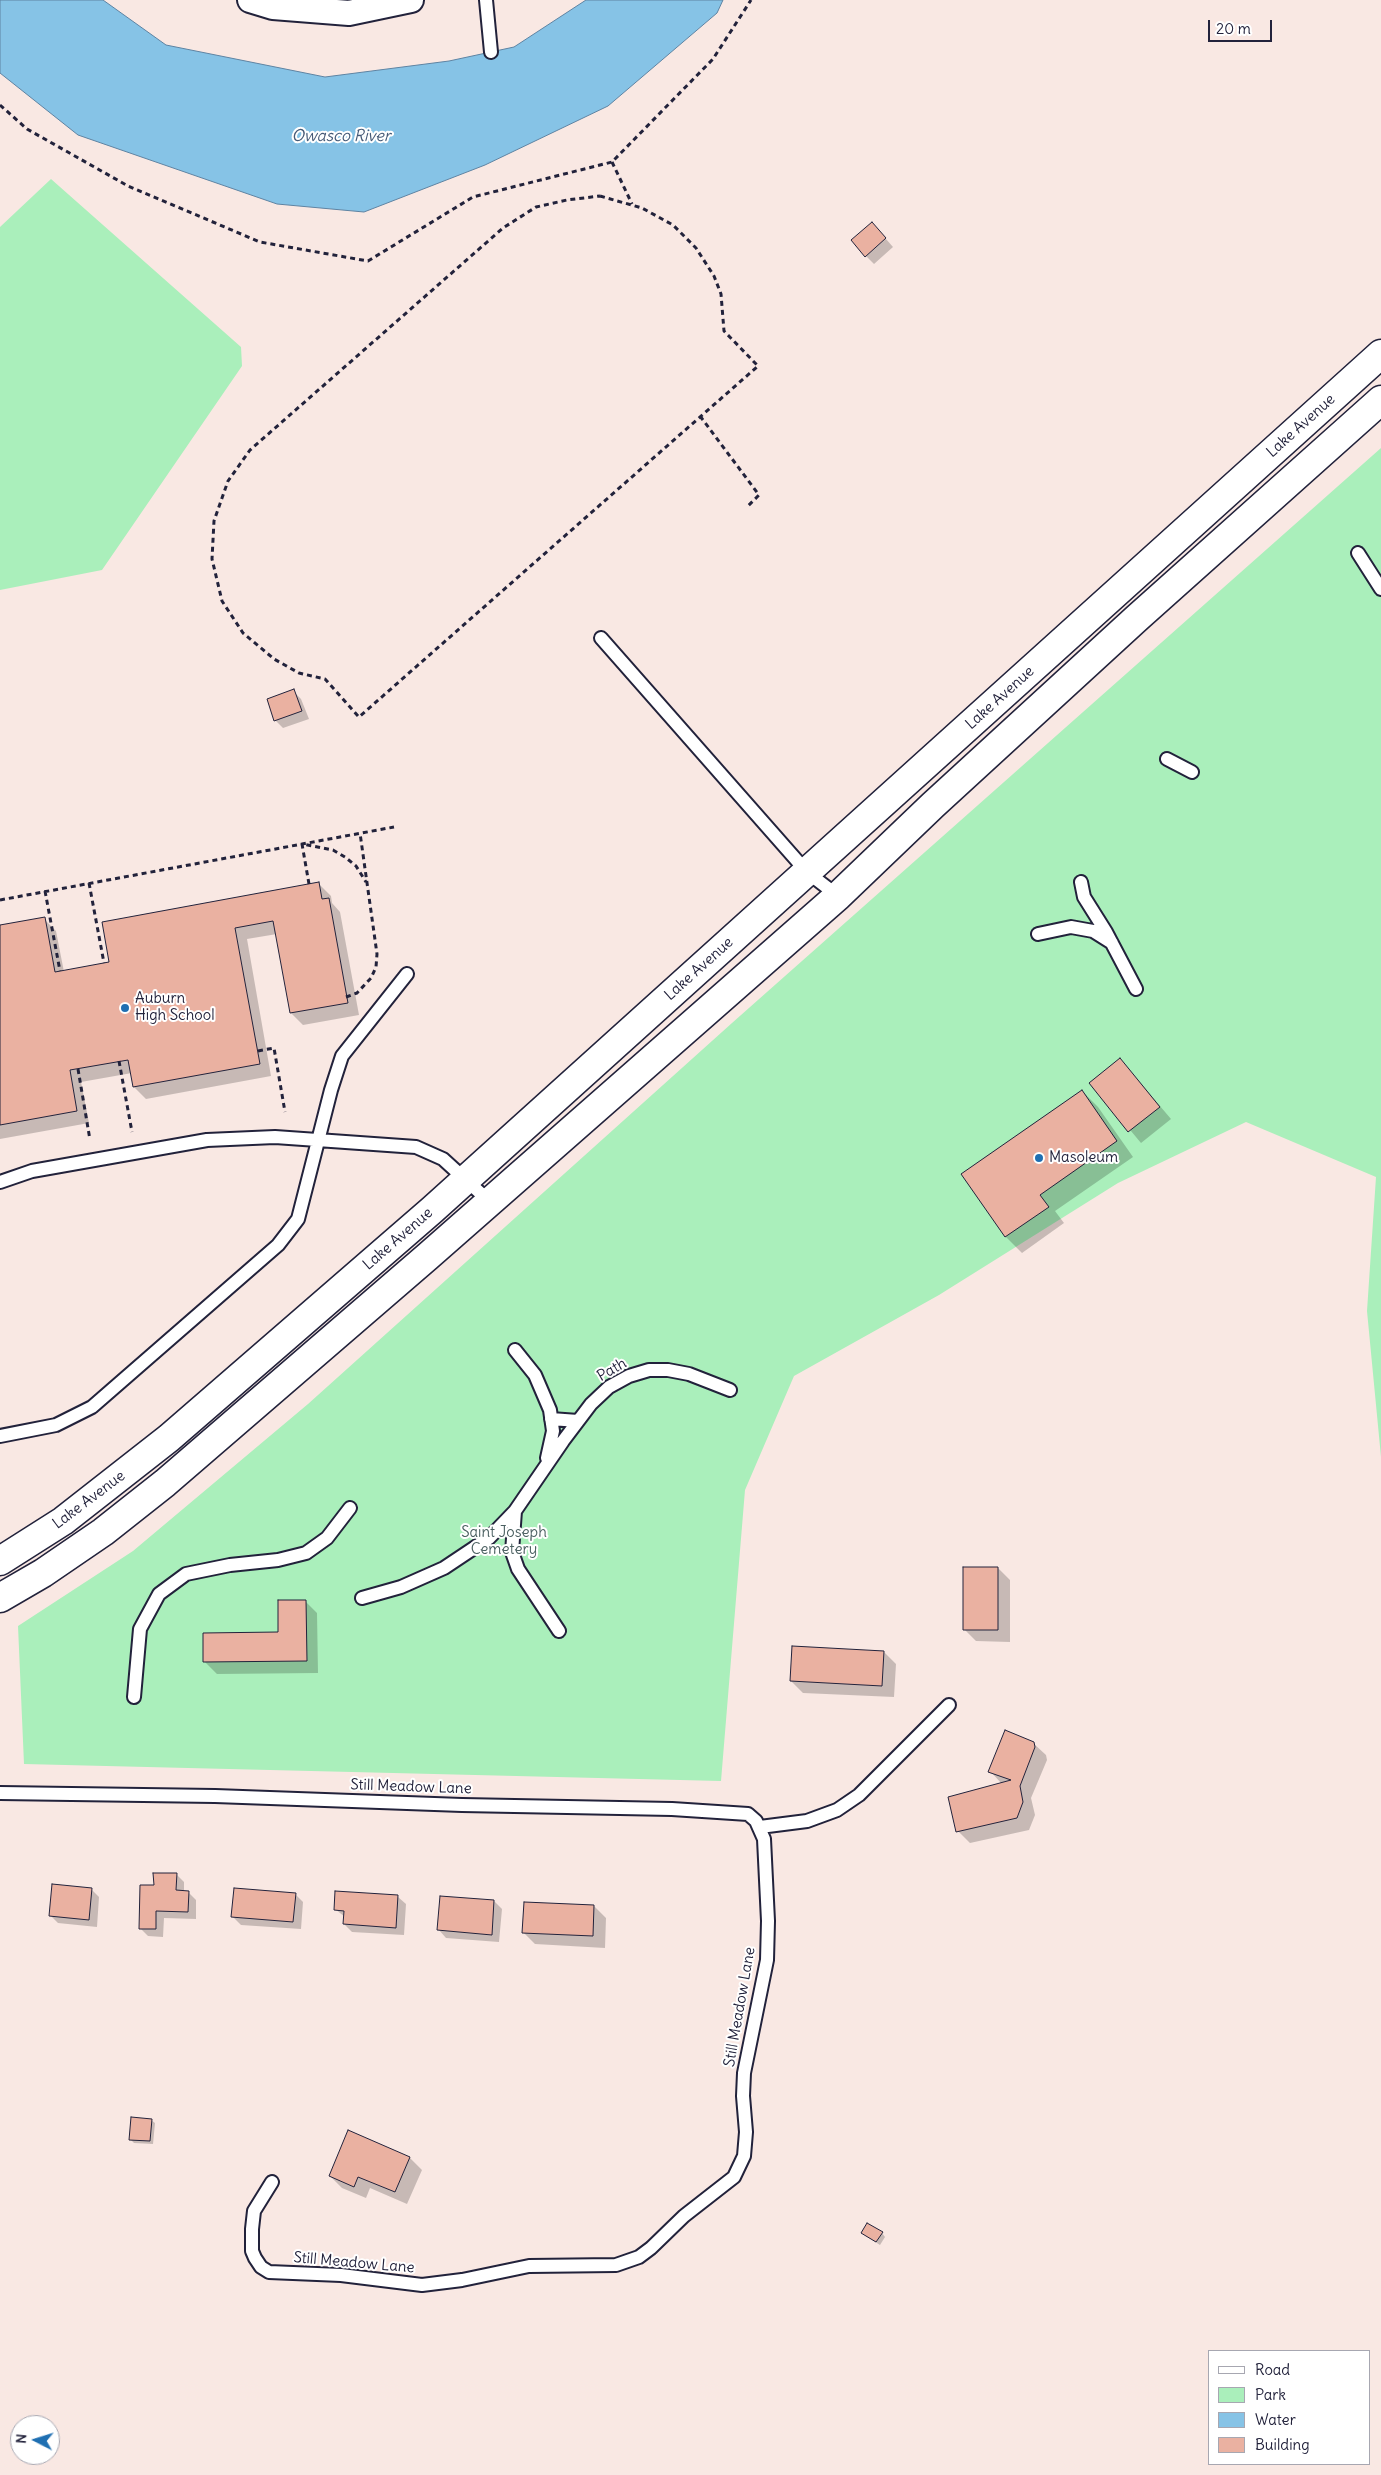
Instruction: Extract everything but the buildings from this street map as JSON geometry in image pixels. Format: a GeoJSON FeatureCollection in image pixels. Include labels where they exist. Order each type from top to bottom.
{"type":"FeatureCollection","features":[{"type":"Feature","properties":{"kind":"main road","name":"Lake Avenue"},"geometry":{"type":"LineString","coordinates":[[0,1561],[63,1521],[168,1438],[466,1180],[1381,354]]}},
{"type":"Feature","properties":{"kind":"main road"},"geometry":{"type":"LineString","coordinates":[[0,1598],[43,1573],[103,1532],[165,1483],[489,1202],[838,896],[933,805],[1079,671],[1381,400]]}},
{"type":"Feature","properties":{"kind":"street"},"geometry":{"type":"LineString","coordinates":[[250,0],[273,7],[349,13],[411,0]]}},
{"type":"Feature","properties":{"kind":"lane"},"geometry":{"type":"LineString","coordinates":[[486,0],[491,52]]}},
{"type":"Feature","properties":{"kind":"lane"},"geometry":{"type":"LineString","coordinates":[[1358,553],[1381,589]]}},
{"type":"Feature","properties":{"kind":"lane"},"geometry":{"type":"LineString","coordinates":[[601,638],[807,872],[838,896]]}},
{"type":"Feature","properties":{"kind":"lane"},"geometry":{"type":"LineString","coordinates":[[1167,759],[1192,772]]}},
{"type":"Feature","properties":{"kind":"lane"},"geometry":{"type":"LineString","coordinates":[[1081,882],[1084,898],[1112,943],[1136,989]]}},
{"type":"Feature","properties":{"kind":"lane"},"geometry":{"type":"LineString","coordinates":[[1038,934],[1072,928],[1093,932],[1112,943]]}},
{"type":"Feature","properties":{"kind":"lane"},"geometry":{"type":"LineString","coordinates":[[0,1436],[56,1425],[92,1407],[278,1245],[298,1219],[342,1056],[407,974]]}},
{"type":"Feature","properties":{"kind":"lane"},"geometry":{"type":"LineString","coordinates":[[0,1182],[32,1171],[207,1140],[275,1137],[416,1147],[443,1159],[489,1202]]}},
{"type":"Feature","properties":{"kind":"lane","name":"Path"},"geometry":{"type":"LineString","coordinates":[[515,1350],[535,1375],[544,1393],[551,1419],[552,1440],[544,1470]]}},
{"type":"Feature","properties":{"kind":"lane","name":"Path"},"geometry":{"type":"LineString","coordinates":[[362,1598],[401,1587],[444,1568],[489,1538],[515,1511],[578,1421],[591,1404],[609,1387],[629,1376],[649,1370],[668,1370],[689,1374],[730,1390]]}},
{"type":"Feature","properties":{"kind":"lane"},"geometry":{"type":"LineString","coordinates":[[551,1419],[578,1421]]}},
{"type":"Feature","properties":{"kind":"lane"},"geometry":{"type":"LineString","coordinates":[[134,1697],[140,1629],[158,1594],[186,1574],[230,1565],[278,1560],[306,1553],[327,1538],[350,1508]]}},
{"type":"Feature","properties":{"kind":"lane"},"geometry":{"type":"LineString","coordinates":[[515,1511],[512,1552],[518,1568],[559,1631]]}},
{"type":"Feature","properties":{"kind":"lane"},"geometry":{"type":"LineString","coordinates":[[760,1827],[807,1821],[837,1810],[859,1795],[949,1705]]}},
{"type":"Feature","properties":{"kind":"lane","name":"Still Meadow Lane"},"geometry":{"type":"LineString","coordinates":[[0,1793],[216,1796],[442,1805],[672,1809],[748,1814],[760,1827],[764,1839],[768,1921],[767,1960],[744,2073],[743,2096],[746,2132],[744,2156],[734,2177],[684,2216],[639,2257],[616,2265],[529,2266],[462,2280],[422,2285],[342,2275],[269,2272],[261,2267],[252,2251],[252,2229],[257,2205],[272,2182]]}},
{"type":"Feature","properties":{"kind":"path"},"geometry":{"type":"LineString","coordinates":[[0,105],[26,129],[128,186],[260,242],[368,261],[473,197],[612,162],[713,59],[751,0]]}},
{"type":"Feature","properties":{"kind":"path"},"geometry":{"type":"LineString","coordinates":[[612,162],[632,205]]}},
{"type":"Feature","properties":{"kind":"path"},"geometry":{"type":"LineString","coordinates":[[600,196],[632,205],[642,208],[673,225],[696,248],[714,276],[721,294],[724,330],[758,366],[359,717],[325,678],[299,673],[274,658],[243,633],[222,601],[212,559],[214,522],[228,481],[250,450],[503,228],[536,207],[567,200],[600,196]]}},
{"type":"Feature","properties":{"kind":"path"},"geometry":{"type":"LineString","coordinates":[[700,416],[759,495],[746,508]]}},
{"type":"Feature","properties":{"kind":"path"},"geometry":{"type":"LineString","coordinates":[[0,900],[394,827]]}},
{"type":"Feature","properties":{"kind":"path"},"geometry":{"type":"LineString","coordinates":[[346,997],[365,986],[376,967],[377,954],[360,833]]}},
{"type":"Feature","properties":{"kind":"path"},"geometry":{"type":"LineString","coordinates":[[302,844],[309,884]]}},
{"type":"Feature","properties":{"kind":"path"},"geometry":{"type":"LineString","coordinates":[[302,844],[333,850],[345,857],[356,866],[367,884]]}},
{"type":"Feature","properties":{"kind":"path"},"geometry":{"type":"LineString","coordinates":[[89,883],[104,963]]}},
{"type":"Feature","properties":{"kind":"path"},"geometry":{"type":"LineString","coordinates":[[45,891],[60,971]]}},
{"type":"Feature","properties":{"kind":"path"},"geometry":{"type":"LineString","coordinates":[[258,1051],[274,1048],[285,1112]]}},
{"type":"Feature","properties":{"kind":"path"},"geometry":{"type":"LineString","coordinates":[[119,1062],[132,1132]]}},
{"type":"Feature","properties":{"kind":"path"},"geometry":{"type":"LineString","coordinates":[[78,1069],[90,1140]]}},
{"type":"Feature","properties":{"kind":"green space"},"geometry":{"type":"Polygon","coordinates":[[[51,179],[241,347],[242,366],[102,570],[0,590],[0,227],[51,179]]]}},
{"type":"Feature","properties":{"kind":"green space","name":"Saint Joseph Cemetery"},"geometry":{"type":"Polygon","coordinates":[[[1381,448],[1381,1457],[1367,1311],[1376,1177],[1246,1122],[1118,1183],[939,1295],[794,1376],[745,1490],[721,1781],[24,1764],[18,1626],[133,1551],[308,1404],[732,1023],[1381,448]]]}},
{"type":"Feature","properties":{"kind":"water","name":"Owasco River"},"geometry":{"type":"Polygon","coordinates":[[[0,0],[103,0],[166,45],[325,77],[449,61],[514,47],[586,0],[723,0],[717,13],[608,106],[485,165],[364,212],[277,204],[78,135],[0,73],[0,0]]]}},
{"type":"Feature","properties":{"kind":"place","name":"Auburn High School"},"geometry":{"type":"Point","coordinates":[125,1008]}},
{"type":"Feature","properties":{"kind":"place","name":"Masoleum"},"geometry":{"type":"Point","coordinates":[1039,1158]}}]}
